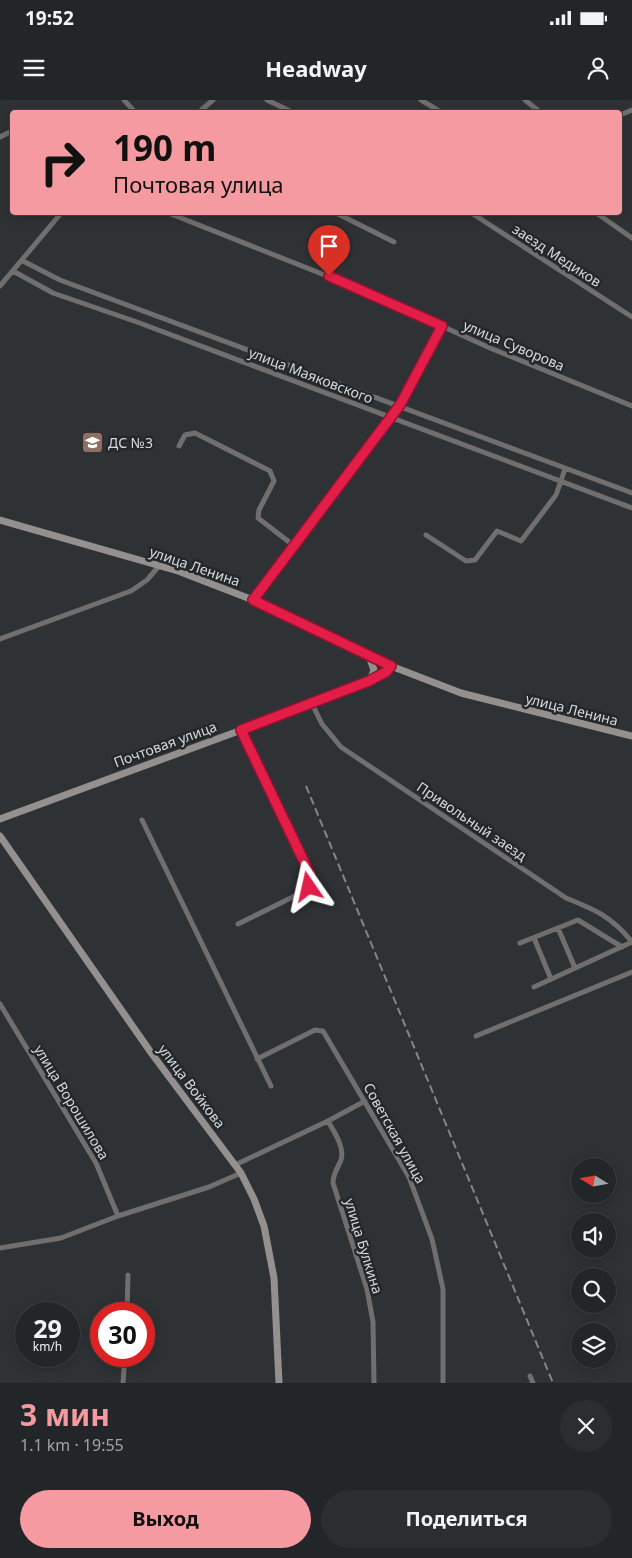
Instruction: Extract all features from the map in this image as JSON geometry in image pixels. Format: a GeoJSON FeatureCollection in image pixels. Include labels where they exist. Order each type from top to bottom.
{"type":"FeatureCollection","features":[{"type":"Feature","properties":{"kind":"main road","name":"улица Ленина"},"geometry":{"type":"LineString","coordinates":[[0,520],[159,566],[253,600],[391,666],[461,693],[632,736]]}},
{"type":"Feature","properties":{"kind":"main road"},"geometry":{"type":"LineString","coordinates":[[369,655],[374,670],[369,681]]}},
{"type":"Feature","properties":{"kind":"main road","name":"Почтовая улица"},"geometry":{"type":"LineString","coordinates":[[0,819],[312,704],[369,681],[386,672],[391,666]]}},
{"type":"Feature","properties":{"kind":"main road","name":"улица Войкова"},"geometry":{"type":"LineString","coordinates":[[0,836],[152,1054],[241,1173],[254,1199],[264,1226],[274,1278],[279,1383]]}},
{"type":"Feature","properties":{"kind":"street"},"geometry":{"type":"LineString","coordinates":[[124,100],[133,110]]}},
{"type":"Feature","properties":{"kind":"street"},"geometry":{"type":"LineString","coordinates":[[201,110],[213,100]]}},
{"type":"Feature","properties":{"kind":"street"},"geometry":{"type":"LineString","coordinates":[[421,100],[438,110]]}},
{"type":"Feature","properties":{"kind":"street"},"geometry":{"type":"LineString","coordinates":[[525,100],[538,110]]}},
{"type":"Feature","properties":{"kind":"street"},"geometry":{"type":"LineString","coordinates":[[269,101],[288,110]]}},
{"type":"Feature","properties":{"kind":"street"},"geometry":{"type":"LineString","coordinates":[[0,286],[23,261],[60,215]]}},
{"type":"Feature","properties":{"kind":"street","name":"улица Суворова"},"geometry":{"type":"LineString","coordinates":[[174,215],[365,291],[442,326],[632,406]]}},
{"type":"Feature","properties":{"kind":"street"},"geometry":{"type":"LineString","coordinates":[[340,215],[394,242]]}},
{"type":"Feature","properties":{"kind":"street","name":"заезд Медиков"},"geometry":{"type":"LineString","coordinates":[[475,215],[632,317]]}},
{"type":"Feature","properties":{"kind":"street"},"geometry":{"type":"LineString","coordinates":[[599,215],[632,238]]}},
{"type":"Feature","properties":{"kind":"street","name":"улица Маяковского"},"geometry":{"type":"LineString","coordinates":[[23,261],[60,280],[400,405],[632,493]]}},
{"type":"Feature","properties":{"kind":"street","name":"улица Маяковского"},"geometry":{"type":"LineString","coordinates":[[13,271],[54,293],[138,322],[632,508]]}},
{"type":"Feature","properties":{"kind":"street"},"geometry":{"type":"LineString","coordinates":[[253,600],[400,405],[442,326]]}},
{"type":"Feature","properties":{"kind":"street"},"geometry":{"type":"LineString","coordinates":[[178,446],[184,436],[195,433],[270,471],[274,481],[259,510],[258,518],[293,545]]}},
{"type":"Feature","properties":{"kind":"street"},"geometry":{"type":"LineString","coordinates":[[426,535],[466,561],[471,562],[475,560],[497,531],[520,541],[546,510],[566,469]]}},
{"type":"Feature","properties":{"kind":"street"},"geometry":{"type":"LineString","coordinates":[[0,639],[131,591],[147,580],[159,566]]}},
{"type":"Feature","properties":{"kind":"street","name":"Привольный заезд"},"geometry":{"type":"LineString","coordinates":[[312,704],[326,730],[341,747],[566,898],[601,912],[618,924],[632,942]]}},
{"type":"Feature","properties":{"kind":"street"},"geometry":{"type":"LineString","coordinates":[[238,924],[307,890],[311,880],[241,730]]}},
{"type":"Feature","properties":{"kind":"street"},"geometry":{"type":"LineString","coordinates":[[142,820],[271,1086]]}},
{"type":"Feature","properties":{"kind":"street"},"geometry":{"type":"LineString","coordinates":[[520,944],[578,920],[622,947]]}},
{"type":"Feature","properties":{"kind":"street"},"geometry":{"type":"LineString","coordinates":[[558,928],[575,968]]}},
{"type":"Feature","properties":{"kind":"street"},"geometry":{"type":"LineString","coordinates":[[534,938],[551,979]]}},
{"type":"Feature","properties":{"kind":"street"},"geometry":{"type":"LineString","coordinates":[[534,987],[632,942]]}},
{"type":"Feature","properties":{"kind":"street"},"geometry":{"type":"LineString","coordinates":[[476,1036],[632,972]]}},
{"type":"Feature","properties":{"kind":"street","name":"улица Ворошилова"},"geometry":{"type":"LineString","coordinates":[[0,1004],[96,1163],[118,1216]]}},
{"type":"Feature","properties":{"kind":"street","name":"Советская улица"},"geometry":{"type":"LineString","coordinates":[[258,1058],[315,1030],[323,1031],[409,1177],[432,1239],[443,1290],[444,1383]]}},
{"type":"Feature","properties":{"kind":"street"},"geometry":{"type":"LineString","coordinates":[[235,1165],[328,1121],[365,1101]]}},
{"type":"Feature","properties":{"kind":"street","name":"улица Булкина"},"geometry":{"type":"LineString","coordinates":[[328,1121],[342,1149],[341,1159],[333,1174],[332,1183],[358,1258],[373,1322],[374,1383]]}},
{"type":"Feature","properties":{"kind":"street"},"geometry":{"type":"LineString","coordinates":[[0,1248],[60,1238],[118,1216],[209,1187],[241,1173]]}},
{"type":"Feature","properties":{"kind":"street"},"geometry":{"type":"LineString","coordinates":[[127,1302],[128,1275]]}},
{"type":"Feature","properties":{"kind":"street"},"geometry":{"type":"LineString","coordinates":[[124,1383],[125,1367]]}},
{"type":"Feature","properties":{"kind":"street"},"geometry":{"type":"LineString","coordinates":[[530,1376],[533,1383]]}},
{"type":"Feature","properties":{"kind":"railway"},"geometry":{"type":"LineString","coordinates":[[306,786],[553,1383]]}},
{"type":"Feature","properties":{"kind":"place","name":"ДС №3"},"geometry":{"type":"Point","coordinates":[92,442]}},
{"type":"Feature","properties":{"kind":"route"},"geometry":{"type":"LineString","coordinates":[[309,887],[310,874],[241,730],[369,681],[386,672],[391,666],[253,600],[400,405],[442,326],[329,276]]}}]}
